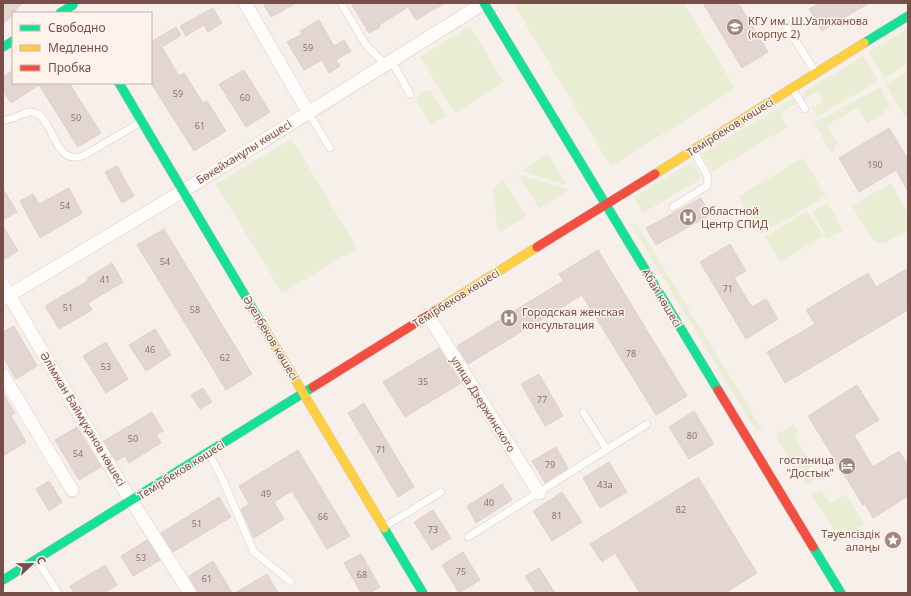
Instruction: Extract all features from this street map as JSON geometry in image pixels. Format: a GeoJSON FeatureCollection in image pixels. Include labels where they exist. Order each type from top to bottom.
{"type":"FeatureCollection","features":[{"type":"Feature","properties":{"kind":"street"},"geometry":{"type":"LineString","coordinates":[[245,3],[308,112]]}},
{"type":"Feature","properties":{"kind":"street","name":"Бөкейханұлы көшесі"},"geometry":{"type":"LineString","coordinates":[[5,293],[183,191],[484,3]]}},
{"type":"Feature","properties":{"kind":"street","name":"Абай көшесі"},"geometry":{"type":"LineString","coordinates":[[484,3],[841,593]]}},
{"type":"Feature","properties":{"kind":"street"},"geometry":{"type":"LineString","coordinates":[[62,12],[74,7]]}},
{"type":"Feature","properties":{"kind":"street","name":"Темірбеков көшесі"},"geometry":{"type":"LineString","coordinates":[[3,580],[908,16]]}},
{"type":"Feature","properties":{"kind":"street"},"geometry":{"type":"LineString","coordinates":[[3,47],[12,42]]}},
{"type":"Feature","properties":{"kind":"street","name":"Әуелбеков көшесі"},"geometry":{"type":"LineString","coordinates":[[120,84],[423,593]]}},
{"type":"Feature","properties":{"kind":"street","name":"Әлімжан Баймұқанов көшесі"},"geometry":{"type":"LineString","coordinates":[[5,293],[117,478],[190,593]]}},
{"type":"Feature","properties":{"kind":"street","name":"улица Дзержинского"},"geometry":{"type":"LineString","coordinates":[[428,315],[539,493]]}},
{"type":"Feature","properties":{"kind":"street"},"geometry":{"type":"LineString","coordinates":[[3,375],[72,490]]}},
{"type":"Feature","properties":{"kind":"lane"},"geometry":{"type":"LineString","coordinates":[[341,3],[366,44],[388,62],[410,94]]}},
{"type":"Feature","properties":{"kind":"lane"},"geometry":{"type":"LineString","coordinates":[[784,21],[816,73]]}},
{"type":"Feature","properties":{"kind":"lane"},"geometry":{"type":"LineString","coordinates":[[792,88],[805,109]]}},
{"type":"Feature","properties":{"kind":"lane"},"geometry":{"type":"LineString","coordinates":[[3,120],[30,112],[36,113],[42,119],[62,152],[67,156],[77,158],[83,156],[142,121]]}},
{"type":"Feature","properties":{"kind":"lane"},"geometry":{"type":"LineString","coordinates":[[308,112],[330,148]]}},
{"type":"Feature","properties":{"kind":"lane"},"geometry":{"type":"LineString","coordinates":[[673,207],[707,186],[708,177],[693,150]]}},
{"type":"Feature","properties":{"kind":"lane"},"geometry":{"type":"LineString","coordinates":[[583,412],[607,450]]}},
{"type":"Feature","properties":{"kind":"lane"},"geometry":{"type":"LineString","coordinates":[[468,537],[647,424]]}},
{"type":"Feature","properties":{"kind":"lane"},"geometry":{"type":"LineString","coordinates":[[208,452],[221,476],[254,552],[290,582]]}},
{"type":"Feature","properties":{"kind":"lane"},"geometry":{"type":"LineString","coordinates":[[384,527],[441,492]]}},
{"type":"Feature","properties":{"kind":"lane"},"geometry":{"type":"LineString","coordinates":[[36,560],[58,593]]}},
{"type":"Feature","properties":{"kind":"green space"},"geometry":{"type":"Polygon","coordinates":[[[513,3],[684,3],[735,88],[611,167],[513,3]]]}},
{"type":"Feature","properties":{"kind":"green space"},"geometry":{"type":"Polygon","coordinates":[[[470,27],[504,82],[455,113],[420,57],[470,27]]]}},
{"type":"Feature","properties":{"kind":"green space"},"geometry":{"type":"Polygon","coordinates":[[[908,28],[908,64],[885,78],[869,52],[908,28]]]}},
{"type":"Feature","properties":{"kind":"green space"},"geometry":{"type":"Polygon","coordinates":[[[863,56],[878,81],[817,117],[812,109],[823,102],[817,92],[805,98],[802,93],[863,56]]]}},
{"type":"Feature","properties":{"kind":"green space"},"geometry":{"type":"Polygon","coordinates":[[[908,71],[908,115],[905,117],[886,84],[908,71]]]}},
{"type":"Feature","properties":{"kind":"green space"},"geometry":{"type":"Polygon","coordinates":[[[880,87],[890,106],[883,113],[867,124],[857,108],[827,125],[837,143],[832,154],[814,123],[880,87]]]}},
{"type":"Feature","properties":{"kind":"green space"},"geometry":{"type":"Polygon","coordinates":[[[430,89],[446,116],[431,125],[415,98],[430,89]]]}},
{"type":"Feature","properties":{"kind":"green space"},"geometry":{"type":"Polygon","coordinates":[[[793,99],[796,103],[780,114],[787,127],[712,172],[701,154],[793,99]]]}},
{"type":"Feature","properties":{"kind":"green space"},"geometry":{"type":"Polygon","coordinates":[[[292,139],[357,248],[282,293],[216,184],[292,139]]]}},
{"type":"Feature","properties":{"kind":"green space"},"geometry":{"type":"Polygon","coordinates":[[[548,154],[567,185],[521,170],[548,154]]]}},
{"type":"Feature","properties":{"kind":"green space"},"geometry":{"type":"Polygon","coordinates":[[[803,158],[826,196],[761,234],[739,196],[803,158]]]}},
{"type":"Feature","properties":{"kind":"green space"},"geometry":{"type":"Polygon","coordinates":[[[692,162],[700,176],[699,180],[643,213],[634,197],[692,162]]]}},
{"type":"Feature","properties":{"kind":"green space"},"geometry":{"type":"Polygon","coordinates":[[[517,174],[569,190],[539,208],[517,174]]]}},
{"type":"Feature","properties":{"kind":"green space"},"geometry":{"type":"Polygon","coordinates":[[[504,181],[526,216],[498,233],[493,188],[504,181]]]}},
{"type":"Feature","properties":{"kind":"green space"},"geometry":{"type":"Polygon","coordinates":[[[891,183],[908,214],[908,231],[884,243],[875,243],[852,206],[891,183]]]}},
{"type":"Feature","properties":{"kind":"green space"},"geometry":{"type":"Polygon","coordinates":[[[828,203],[843,231],[827,239],[812,211],[828,203]]]}},
{"type":"Feature","properties":{"kind":"green space"},"geometry":{"type":"Polygon","coordinates":[[[808,211],[823,236],[780,262],[765,237],[808,211]]]}},
{"type":"Feature","properties":{"kind":"green space"},"geometry":{"type":"Polygon","coordinates":[[[636,223],[762,429],[759,431],[755,429],[632,226],[636,223]]]}},
{"type":"Feature","properties":{"kind":"green space"},"geometry":{"type":"Polygon","coordinates":[[[794,424],[799,432],[795,437],[813,466],[809,468],[816,479],[807,485],[777,438],[777,434],[794,424]]]}},
{"type":"Feature","properties":{"kind":"green space"},"geometry":{"type":"Polygon","coordinates":[[[821,489],[830,503],[845,494],[864,524],[843,538],[839,537],[812,495],[821,489]]]}},
{"type":"Feature","properties":{"kind":"building"},"geometry":{"type":"Polygon","coordinates":[[[3,3],[22,3],[15,12],[12,12],[10,18],[3,23],[3,3]]]}},
{"type":"Feature","properties":{"kind":"building"},"geometry":{"type":"Polygon","coordinates":[[[263,3],[296,3],[271,17],[263,3]]]}},
{"type":"Feature","properties":{"kind":"building"},"geometry":{"type":"Polygon","coordinates":[[[351,3],[445,3],[416,20],[408,7],[369,33],[351,3]]]}},
{"type":"Feature","properties":{"kind":"building","name":"КГУ им. Ш.Уалиханова (корпус 2)"},"geometry":{"type":"Polygon","coordinates":[[[703,3],[738,3],[768,52],[742,68],[703,3]]]}},
{"type":"Feature","properties":{"kind":"building"},"geometry":{"type":"Polygon","coordinates":[[[820,3],[869,3],[822,31],[809,9],[820,3]]]}},
{"type":"Feature","properties":{"kind":"building"},"geometry":{"type":"Polygon","coordinates":[[[213,8],[222,23],[208,32],[204,25],[186,36],[180,26],[213,8]]]}},
{"type":"Feature","properties":{"kind":"building"},"geometry":{"type":"Polygon","coordinates":[[[319,20],[334,46],[344,40],[351,51],[336,60],[340,66],[329,73],[322,60],[304,70],[287,42],[302,34],[300,31],[319,20]]]}},
{"type":"Feature","properties":{"kind":"building"},"geometry":{"type":"Polygon","coordinates":[[[176,27],[181,35],[162,47],[179,76],[184,73],[203,103],[207,101],[226,131],[194,151],[152,84],[152,41],[176,27]]]}},
{"type":"Feature","properties":{"kind":"building"},"geometry":{"type":"Polygon","coordinates":[[[244,70],[270,112],[246,127],[219,84],[244,70]]]}},
{"type":"Feature","properties":{"kind":"building"},"geometry":{"type":"Polygon","coordinates":[[[12,71],[12,84],[70,84],[101,133],[78,147],[39,85],[11,103],[3,91],[3,77],[12,71]]]}},
{"type":"Feature","properties":{"kind":"building"},"geometry":{"type":"Polygon","coordinates":[[[889,128],[908,159],[908,191],[896,170],[859,192],[839,158],[889,128]]]}},
{"type":"Feature","properties":{"kind":"building"},"geometry":{"type":"Polygon","coordinates":[[[117,166],[134,196],[122,203],[105,172],[117,166]]]}},
{"type":"Feature","properties":{"kind":"building"},"geometry":{"type":"Polygon","coordinates":[[[69,188],[82,213],[40,238],[20,201],[33,194],[39,204],[69,188]]]}},
{"type":"Feature","properties":{"kind":"building"},"geometry":{"type":"Polygon","coordinates":[[[3,189],[17,212],[3,220],[3,189]]]}},
{"type":"Feature","properties":{"kind":"building"},"geometry":{"type":"Polygon","coordinates":[[[701,198],[710,215],[656,245],[646,228],[701,198]]]}},
{"type":"Feature","properties":{"kind":"building"},"geometry":{"type":"Polygon","coordinates":[[[3,226],[18,251],[3,260],[3,226]]]}},
{"type":"Feature","properties":{"kind":"building"},"geometry":{"type":"Polygon","coordinates":[[[164,229],[252,374],[226,390],[137,245],[164,229]]]}},
{"type":"Feature","properties":{"kind":"building"},"geometry":{"type":"Polygon","coordinates":[[[730,244],[746,271],[734,278],[752,307],[766,299],[778,319],[746,339],[700,262],[730,244]]]}},
{"type":"Feature","properties":{"kind":"building"},"geometry":{"type":"Polygon","coordinates":[[[598,250],[687,396],[656,415],[582,295],[468,364],[457,346],[563,281],[559,274],[598,250]]]}},
{"type":"Feature","properties":{"kind":"building"},"geometry":{"type":"Polygon","coordinates":[[[112,263],[123,282],[88,303],[92,310],[59,329],[45,306],[89,280],[87,278],[112,263]]]}},
{"type":"Feature","properties":{"kind":"building"},"geometry":{"type":"Polygon","coordinates":[[[908,268],[908,310],[785,383],[767,352],[815,324],[806,310],[868,273],[876,287],[908,268]]]}},
{"type":"Feature","properties":{"kind":"building"},"geometry":{"type":"Polygon","coordinates":[[[14,326],[37,366],[16,379],[3,357],[3,332],[14,326]]]}},
{"type":"Feature","properties":{"kind":"building"},"geometry":{"type":"Polygon","coordinates":[[[155,329],[171,355],[146,371],[129,345],[155,329]]]}},
{"type":"Feature","properties":{"kind":"building"},"geometry":{"type":"Polygon","coordinates":[[[106,342],[128,379],[106,393],[83,356],[106,342]]]}},
{"type":"Feature","properties":{"kind":"building"},"geometry":{"type":"Polygon","coordinates":[[[439,348],[461,383],[405,417],[383,382],[439,348]]]}},
{"type":"Feature","properties":{"kind":"building"},"geometry":{"type":"Polygon","coordinates":[[[539,374],[563,416],[545,426],[521,384],[539,374]]]}},
{"type":"Feature","properties":{"kind":"building"},"geometry":{"type":"Polygon","coordinates":[[[857,385],[879,420],[854,435],[873,467],[899,451],[908,466],[908,496],[873,518],[865,504],[863,505],[808,416],[857,385]]]}},
{"type":"Feature","properties":{"kind":"building"},"geometry":{"type":"Polygon","coordinates":[[[203,388],[212,402],[200,409],[191,395],[203,388]]]}},
{"type":"Feature","properties":{"kind":"building"},"geometry":{"type":"Polygon","coordinates":[[[3,393],[15,413],[11,416],[26,442],[3,456],[3,393]]]}},
{"type":"Feature","properties":{"kind":"building"},"geometry":{"type":"Polygon","coordinates":[[[364,403],[414,487],[398,497],[348,413],[364,403]]]}},
{"type":"Feature","properties":{"kind":"building"},"geometry":{"type":"Polygon","coordinates":[[[694,411],[714,444],[689,459],[669,427],[694,411]]]}},
{"type":"Feature","properties":{"kind":"building"},"geometry":{"type":"Polygon","coordinates":[[[152,412],[163,431],[156,435],[161,443],[129,463],[125,456],[116,461],[104,441],[152,412]]]}},
{"type":"Feature","properties":{"kind":"building"},"geometry":{"type":"Polygon","coordinates":[[[77,427],[101,467],[79,480],[55,440],[77,427]]]}},
{"type":"Feature","properties":{"kind":"building"},"geometry":{"type":"Polygon","coordinates":[[[556,447],[568,468],[545,483],[532,461],[556,447]]]}},
{"type":"Feature","properties":{"kind":"building"},"geometry":{"type":"Polygon","coordinates":[[[298,450],[350,536],[327,549],[292,491],[274,502],[284,519],[254,538],[241,509],[249,504],[239,486],[298,450]]]}},
{"type":"Feature","properties":{"kind":"building"},"geometry":{"type":"Polygon","coordinates":[[[609,462],[627,492],[600,508],[583,478],[609,462]]]}},
{"type":"Feature","properties":{"kind":"building"},"geometry":{"type":"Polygon","coordinates":[[[698,477],[757,573],[725,593],[640,593],[615,553],[602,562],[590,544],[698,477]]]}},
{"type":"Feature","properties":{"kind":"building"},"geometry":{"type":"Polygon","coordinates":[[[49,481],[62,502],[49,511],[36,489],[49,481]]]}},
{"type":"Feature","properties":{"kind":"building"},"geometry":{"type":"Polygon","coordinates":[[[502,484],[512,500],[476,523],[467,506],[502,484]]]}},
{"type":"Feature","properties":{"kind":"building"},"geometry":{"type":"Polygon","coordinates":[[[562,492],[582,522],[552,541],[533,511],[562,492]]]}},
{"type":"Feature","properties":{"kind":"building"},"geometry":{"type":"Polygon","coordinates":[[[219,497],[231,517],[173,552],[161,533],[219,497]]]}},
{"type":"Feature","properties":{"kind":"building"},"geometry":{"type":"Polygon","coordinates":[[[433,510],[451,538],[432,550],[414,522],[433,510]]]}},
{"type":"Feature","properties":{"kind":"building"},"geometry":{"type":"Polygon","coordinates":[[[147,540],[160,560],[133,576],[121,556],[147,540]]]}},
{"type":"Feature","properties":{"kind":"building"},"geometry":{"type":"Polygon","coordinates":[[[463,552],[480,580],[459,593],[442,565],[463,552]]]}},
{"type":"Feature","properties":{"kind":"building"},"geometry":{"type":"Polygon","coordinates":[[[361,554],[380,587],[370,593],[361,593],[344,563],[361,554]]]}},
{"type":"Feature","properties":{"kind":"building"},"geometry":{"type":"Polygon","coordinates":[[[213,561],[232,593],[198,593],[189,576],[213,561]]]}},
{"type":"Feature","properties":{"kind":"building"},"geometry":{"type":"Polygon","coordinates":[[[105,565],[117,585],[104,593],[74,593],[70,586],[105,565]]]}},
{"type":"Feature","properties":{"kind":"building"},"geometry":{"type":"Polygon","coordinates":[[[539,568],[555,593],[536,593],[525,576],[539,568]]]}},
{"type":"Feature","properties":{"kind":"building"},"geometry":{"type":"Polygon","coordinates":[[[267,574],[278,593],[235,593],[267,574]]]}},
{"type":"Feature","properties":{"kind":"traffic: fast"},"geometry":{"type":"LineString","coordinates":[[484,3],[718,390]]}},
{"type":"Feature","properties":{"kind":"traffic: fast"},"geometry":{"type":"LineString","coordinates":[[62,12],[73,5]]}},
{"type":"Feature","properties":{"kind":"traffic: fast"},"geometry":{"type":"LineString","coordinates":[[864,43],[908,16]]}},
{"type":"Feature","properties":{"kind":"traffic: fast"},"geometry":{"type":"LineString","coordinates":[[3,47],[12,42]]}},
{"type":"Feature","properties":{"kind":"traffic: fast"},"geometry":{"type":"LineString","coordinates":[[120,84],[263,326]]}},
{"type":"Feature","properties":{"kind":"traffic: fast"},"geometry":{"type":"LineString","coordinates":[[3,580],[313,387]]}},
{"type":"Feature","properties":{"kind":"traffic: fast"},"geometry":{"type":"LineString","coordinates":[[384,528],[423,593]]}},
{"type":"Feature","properties":{"kind":"traffic: fast"},"geometry":{"type":"LineString","coordinates":[[813,547],[841,593]]}},
{"type":"Feature","properties":{"kind":"traffic: slow"},"geometry":{"type":"LineString","coordinates":[[655,174],[864,43]]}},
{"type":"Feature","properties":{"kind":"traffic: slow"},"geometry":{"type":"LineString","coordinates":[[435,311],[537,247]]}},
{"type":"Feature","properties":{"kind":"traffic: slow"},"geometry":{"type":"LineString","coordinates":[[263,326],[384,528]]}},
{"type":"Feature","properties":{"kind":"traffic: jam"},"geometry":{"type":"LineString","coordinates":[[537,247],[655,174]]}},
{"type":"Feature","properties":{"kind":"traffic: jam"},"geometry":{"type":"LineString","coordinates":[[313,387],[435,311]]}},
{"type":"Feature","properties":{"kind":"traffic: jam"},"geometry":{"type":"LineString","coordinates":[[718,390],[813,547]]}},
{"type":"Feature","properties":{"kind":"place","name":"КГУ им. Ш.Уалиханова (корпус 2)"},"geometry":{"type":"Point","coordinates":[735,27]}},
{"type":"Feature","properties":{"kind":"place","name":"Областной Центр СПИД"},"geometry":{"type":"Point","coordinates":[688,217]}},
{"type":"Feature","properties":{"kind":"place","name":"Городская женская консультация"},"geometry":{"type":"Point","coordinates":[509,318]}},
{"type":"Feature","properties":{"kind":"place","name":"гостиница \"Достык\""},"geometry":{"type":"Point","coordinates":[847,466]}},
{"type":"Feature","properties":{"kind":"place","name":"Тәуелсіздік алаңы"},"geometry":{"type":"Point","coordinates":[893,540]}}]}
